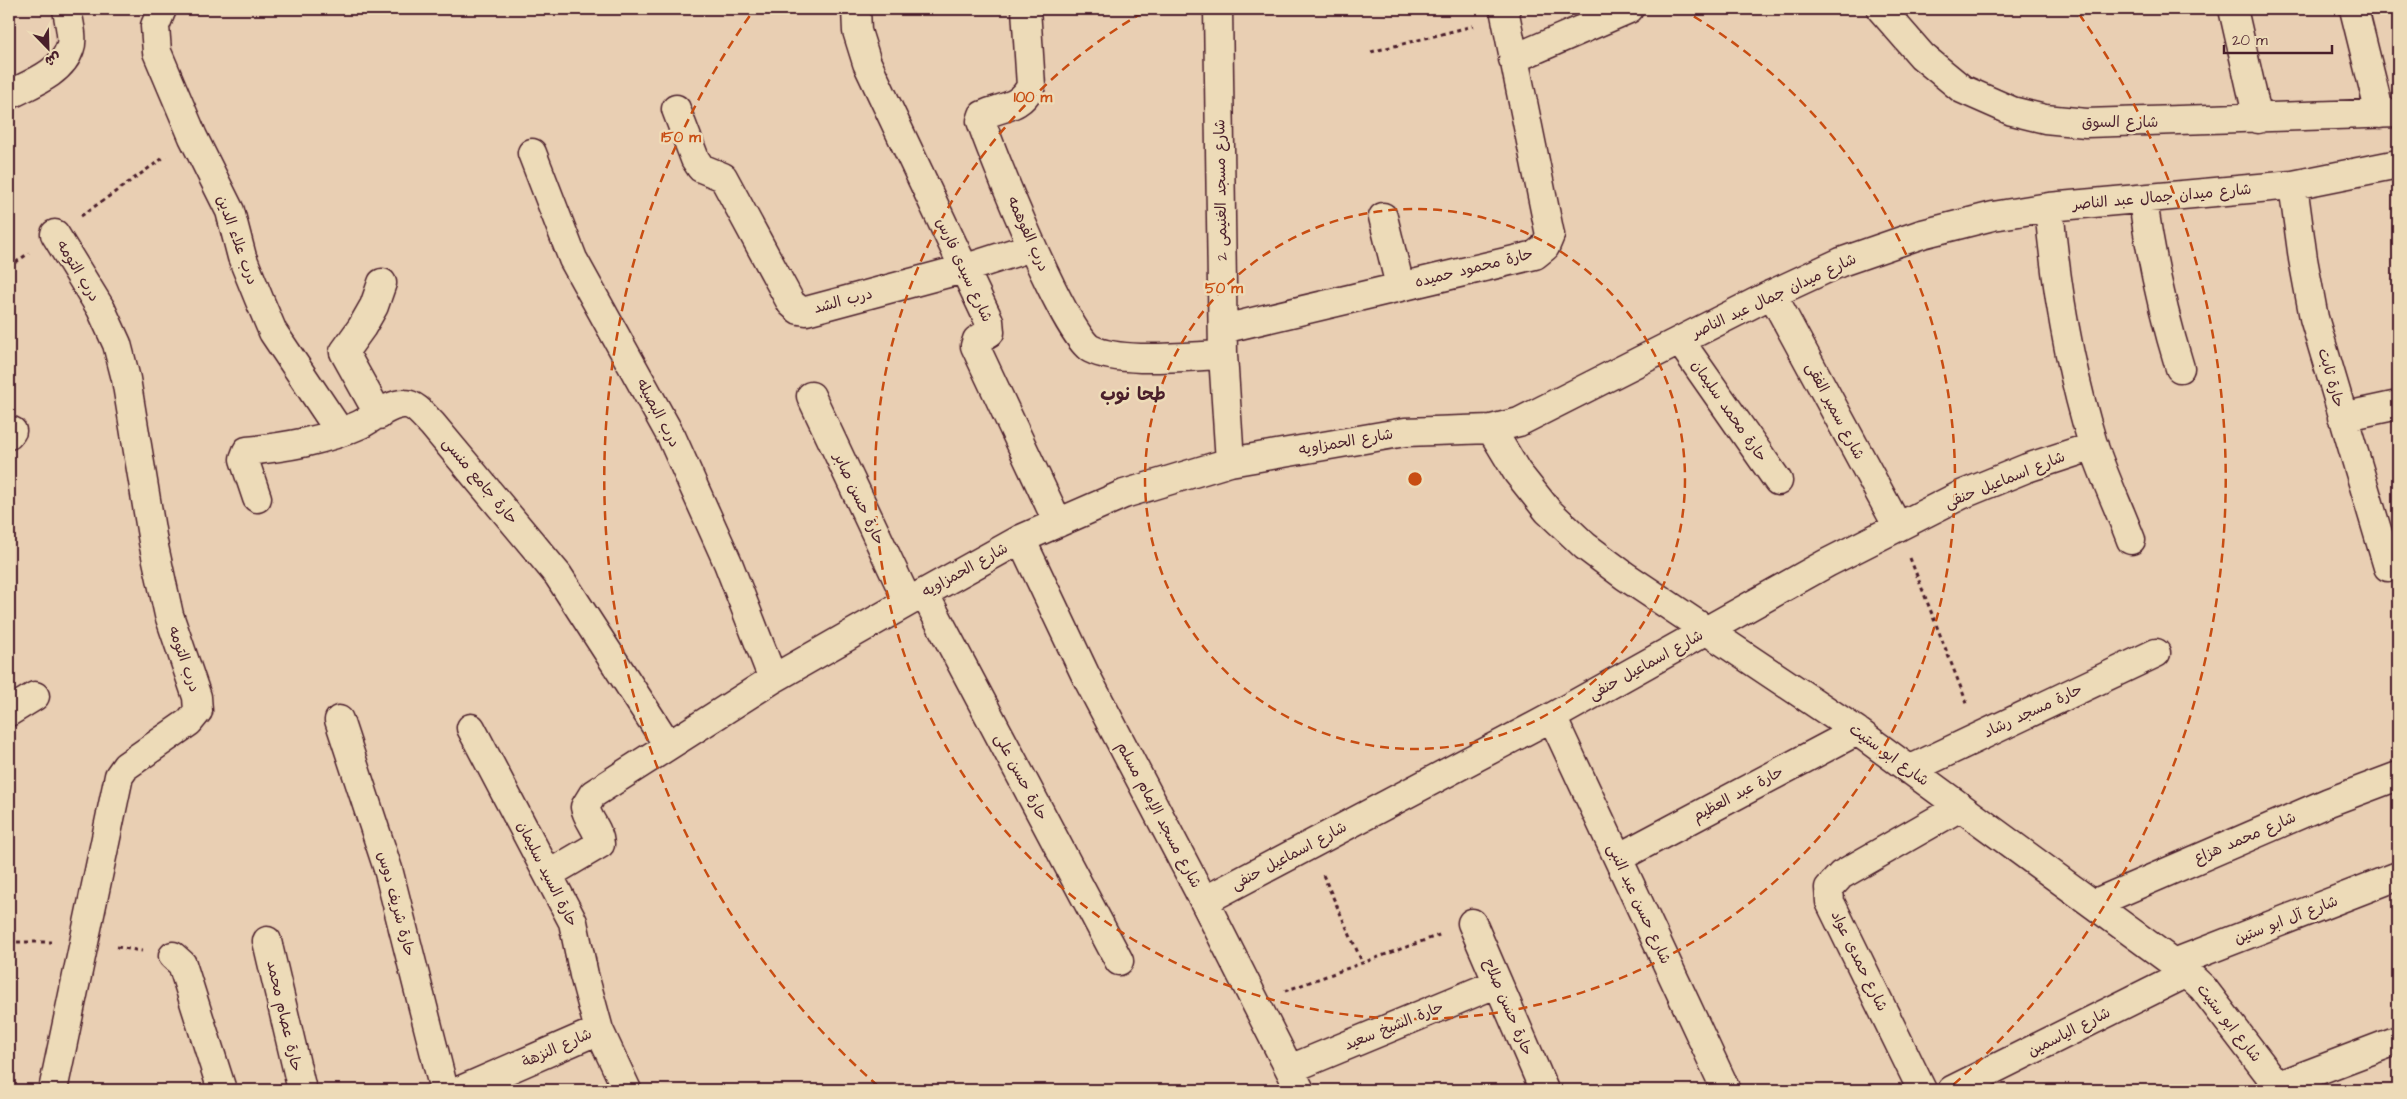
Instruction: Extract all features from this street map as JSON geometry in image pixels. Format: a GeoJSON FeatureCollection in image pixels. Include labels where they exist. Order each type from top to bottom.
{"type":"FeatureCollection","features":[{"type":"Feature","properties":{"kind":"street"},"geometry":{"type":"LineString","coordinates":[[9,95],[43,78],[62,62],[71,47],[66,9]]}},
{"type":"Feature","properties":{"kind":"street","name":"درب علاء الدين"},"geometry":{"type":"LineString","coordinates":[[162,9],[155,26],[157,52],[193,137],[230,211],[242,258],[273,332],[340,432]]}},
{"type":"Feature","properties":{"kind":"street","name":"شارع سيدى فارس"},"geometry":{"type":"LineString","coordinates":[[856,9],[857,31],[867,63],[991,327],[990,332],[977,340],[975,346],[1058,523]]}},
{"type":"Feature","properties":{"kind":"street","name":"درب الفوهمه"},"geometry":{"type":"LineString","coordinates":[[1026,9],[1031,86],[1026,96],[1017,104],[982,115],[981,121],[1032,247],[1076,336],[1088,348],[1115,357],[1223,342]]}},
{"type":"Feature","properties":{"kind":"street","name":"شارع مسجد الغنيمى 2"},"geometry":{"type":"LineString","coordinates":[[1218,9],[1223,342],[1230,462]]}},
{"type":"Feature","properties":{"kind":"street"},"geometry":{"type":"LineString","coordinates":[[1513,60],[1628,9]]}},
{"type":"Feature","properties":{"kind":"street"},"geometry":{"type":"LineString","coordinates":[[2233,9],[2258,119]]}},
{"type":"Feature","properties":{"kind":"street"},"geometry":{"type":"LineString","coordinates":[[2354,9],[2389,114]]}},
{"type":"Feature","properties":{"kind":"street","name":"شارع السوق"},"geometry":{"type":"LineString","coordinates":[[1884,10],[1922,56],[1962,89],[2012,111],[2045,118],[2086,124],[2389,114]]}},
{"type":"Feature","properties":{"kind":"street","name":"حارة محمود حميده"},"geometry":{"type":"LineString","coordinates":[[1223,342],[1400,286],[1535,254],[1545,247],[1550,235],[1505,13]]}},
{"type":"Feature","properties":{"kind":"street","name":"درب الشد"},"geometry":{"type":"LineString","coordinates":[[676,109],[695,159],[701,168],[723,177],[791,303],[799,310],[806,311],[963,269],[1032,247]]}},
{"type":"Feature","properties":{"kind":"street","name":"درب البصيله"},"geometry":{"type":"LineString","coordinates":[[532,153],[573,259],[672,438],[728,563],[774,679]]}},
{"type":"Feature","properties":{"kind":"street","name":"شارع ميدان جمال عبد الناصر"},"geometry":{"type":"LineString","coordinates":[[1491,430],[1519,422],[1772,294],[1842,262],[1922,234],[1993,216],[2049,207],[2293,185],[2398,164]]}},
{"type":"Feature","properties":{"kind":"street","name":"حارة ثابت"},"geometry":{"type":"LineString","coordinates":[[2293,185],[2303,259],[2314,318],[2388,567]]}},
{"type":"Feature","properties":{"kind":"street"},"geometry":{"type":"LineString","coordinates":[[2143,200],[2151,258],[2163,314],[2180,368]]}},
{"type":"Feature","properties":{"kind":"street"},"geometry":{"type":"LineString","coordinates":[[2049,207],[2060,304],[2071,361],[2094,446],[2131,540]]}},
{"type":"Feature","properties":{"kind":"street"},"geometry":{"type":"LineString","coordinates":[[1383,217],[1400,286]]}},
{"type":"Feature","properties":{"kind":"street","name":"درب التومه"},"geometry":{"type":"LineString","coordinates":[[53,1090],[119,776],[126,766],[189,722],[198,711],[197,697],[169,615],[153,542],[126,379],[117,344],[101,309],[56,234]]}},
{"type":"Feature","properties":{"kind":"street"},"geometry":{"type":"LineString","coordinates":[[379,415],[344,352],[370,313],[382,283]]}},
{"type":"Feature","properties":{"kind":"street","name":"شارع سمير الفقى"},"geometry":{"type":"LineString","coordinates":[[1772,294],[1898,527]]}},
{"type":"Feature","properties":{"kind":"street","name":"حارة محمد سليمان"},"geometry":{"type":"LineString","coordinates":[[1680,341],[1778,481]]}},
{"type":"Feature","properties":{"kind":"street","name":"حارة حسن صابر"},"geometry":{"type":"LineString","coordinates":[[810,396],[916,598]]}},
{"type":"Feature","properties":{"kind":"street","name":"حارة جامع منسى"},"geometry":{"type":"LineString","coordinates":[[257,498],[244,459],[247,451],[314,440],[340,432],[395,406],[405,404],[414,407],[432,424],[558,576],[668,745]]}},
{"type":"Feature","properties":{"kind":"street"},"geometry":{"type":"LineString","coordinates":[[2342,417],[2398,405]]}},
{"type":"Feature","properties":{"kind":"street","name":"شارع الحمزاويه"},"geometry":{"type":"LineString","coordinates":[[549,874],[600,844],[600,834],[587,815],[585,807],[593,794],[774,679],[1021,538],[1124,494],[1230,462],[1405,432],[1491,430]]}},
{"type":"Feature","properties":{"kind":"street","name":"شارع ابو ستيت"},"geometry":{"type":"LineString","coordinates":[[1491,430],[1517,472],[1548,511],[1585,546],[1707,631],[1857,731],[2181,968],[2203,988],[2279,1088]]}},
{"type":"Feature","properties":{"kind":"street","name":"شارع اسماعيل حنفى"},"geometry":{"type":"LineString","coordinates":[[1204,901],[1552,717],[1827,563],[1961,495],[2026,468],[2094,446]]}},
{"type":"Feature","properties":{"kind":"street","name":"شارع مسجد الإمام مسلم"},"geometry":{"type":"LineString","coordinates":[[1021,538],[1085,674],[1295,1080]]}},
{"type":"Feature","properties":{"kind":"street","name":"حارة حسن على"},"geometry":{"type":"LineString","coordinates":[[916,598],[1119,961]]}},
{"type":"Feature","properties":{"kind":"street","name":"حارة مسجد رشاد"},"geometry":{"type":"LineString","coordinates":[[1909,770],[2156,652]]}},
{"type":"Feature","properties":{"kind":"street"},"geometry":{"type":"LineString","coordinates":[[9,712],[35,696]]}},
{"type":"Feature","properties":{"kind":"street","name":"شارع حسن عبد النبى"},"geometry":{"type":"LineString","coordinates":[[1552,717],[1726,1090]]}},
{"type":"Feature","properties":{"kind":"street","name":"حارة شريف دوس"},"geometry":{"type":"LineString","coordinates":[[339,720],[388,869],[444,1090]]}},
{"type":"Feature","properties":{"kind":"street","name":"حارة السيد سليمان"},"geometry":{"type":"LineString","coordinates":[[471,728],[573,922],[584,975],[599,1030],[627,1090]]}},
{"type":"Feature","properties":{"kind":"street","name":"حارة عبد العظيم"},"geometry":{"type":"LineString","coordinates":[[1618,858],[1857,731]]}},
{"type":"Feature","properties":{"kind":"street","name":"شارع محمد هزاع"},"geometry":{"type":"LineString","coordinates":[[2093,904],[2329,802],[2398,776]]}},
{"type":"Feature","properties":{"kind":"street","name":"شارع حمدى عواد"},"geometry":{"type":"LineString","coordinates":[[1922,1090],[1830,902],[1829,888],[1841,875],[1960,807]]}},
{"type":"Feature","properties":{"kind":"street","name":"شارع آل ابو ستين"},"geometry":{"type":"LineString","coordinates":[[2181,968],[2398,876]]}},
{"type":"Feature","properties":{"kind":"street","name":"حارة حسن صلاح"},"geometry":{"type":"LineString","coordinates":[[1472,923],[1544,1090]]}},
{"type":"Feature","properties":{"kind":"street","name":"حارة عصام محمد"},"geometry":{"type":"LineString","coordinates":[[267,941],[302,1090]]}},
{"type":"Feature","properties":{"kind":"street"},"geometry":{"type":"LineString","coordinates":[[173,956],[182,964],[222,1090]]}},
{"type":"Feature","properties":{"kind":"street","name":"شارع الياسمين"},"geometry":{"type":"LineString","coordinates":[[1952,1090],[2181,968]]}},
{"type":"Feature","properties":{"kind":"street","name":"حارة الشيخ سعيد"},"geometry":{"type":"LineString","coordinates":[[1295,1080],[1498,983]]}},
{"type":"Feature","properties":{"kind":"street","name":"شارع النزهة"},"geometry":{"type":"LineString","coordinates":[[461,1090],[599,1030]]}},
{"type":"Feature","properties":{"kind":"street"},"geometry":{"type":"LineString","coordinates":[[2279,1088],[2398,1040]]}},
{"type":"Feature","properties":{"kind":"path"},"geometry":{"type":"LineString","coordinates":[[1371,52],[1505,13]]}},
{"type":"Feature","properties":{"kind":"path"},"geometry":{"type":"LineString","coordinates":[[9,267],[193,137]]}},
{"type":"Feature","properties":{"kind":"path"},"geometry":{"type":"LineString","coordinates":[[1898,527],[1980,737]]}},
{"type":"Feature","properties":{"kind":"path"},"geometry":{"type":"LineString","coordinates":[[1310,845],[1363,964]]}},
{"type":"Feature","properties":{"kind":"path"},"geometry":{"type":"LineString","coordinates":[[1254,1002],[1472,923]]}},
{"type":"Feature","properties":{"kind":"path"},"geometry":{"type":"LineString","coordinates":[[9,942],[84,942],[173,956]]}},
{"type":"Feature","properties":{"kind":"district","name":"طحا نوب"},"geometry":{"type":"Point","coordinates":[1133,394]}}]}
